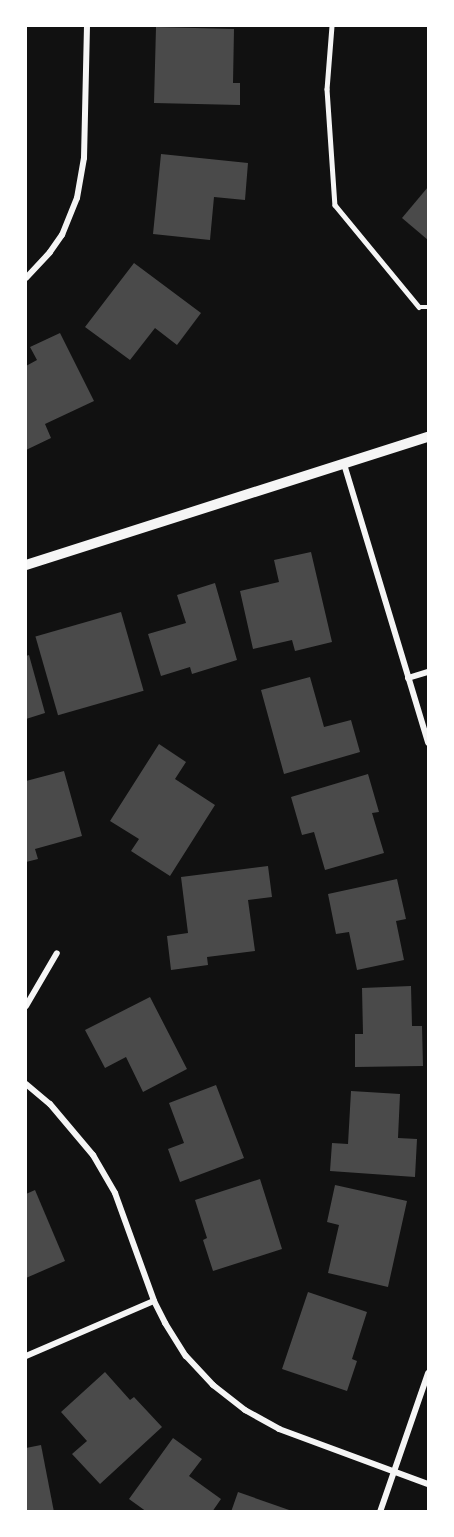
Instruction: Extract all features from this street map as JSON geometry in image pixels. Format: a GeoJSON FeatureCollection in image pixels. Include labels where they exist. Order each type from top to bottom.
{"type":"FeatureCollection","features":[{"type":"Feature","properties":{"kind":"street"},"geometry":{"type":"LineString","coordinates":[[26,278],[62,236],[77,198],[84,158],[87,26]]}},
{"type":"Feature","properties":{"kind":"street"},"geometry":{"type":"LineString","coordinates":[[26,565],[429,437]]}},
{"type":"Feature","properties":{"kind":"street"},"geometry":{"type":"LineString","coordinates":[[344,464],[429,743]]}},
{"type":"Feature","properties":{"kind":"street"},"geometry":{"type":"LineString","coordinates":[[408,678],[429,672]]}},
{"type":"Feature","properties":{"kind":"street"},"geometry":{"type":"LineString","coordinates":[[26,1006],[57,953]]}},
{"type":"Feature","properties":{"kind":"street"},"geometry":{"type":"LineString","coordinates":[[26,1084],[50,1104],[93,1155],[115,1193],[154,1301],[186,1356],[213,1385],[245,1410],[279,1429],[429,1484]]}},
{"type":"Feature","properties":{"kind":"street"},"geometry":{"type":"LineString","coordinates":[[26,1356],[154,1301]]}},
{"type":"Feature","properties":{"kind":"street"},"geometry":{"type":"LineString","coordinates":[[380,1512],[429,1372]]}},
{"type":"Feature","properties":{"kind":"lane"},"geometry":{"type":"LineString","coordinates":[[332,26],[327,89],[335,205],[419,307],[429,307]]}},
{"type":"Feature","properties":{"kind":"building"},"geometry":{"type":"Polygon","coordinates":[[[156,27],[234,29],[233,83],[240,83],[240,105],[154,103],[156,27]]]}},
{"type":"Feature","properties":{"kind":"building"},"geometry":{"type":"Polygon","coordinates":[[[161,154],[248,163],[245,200],[214,197],[210,240],[153,234],[161,154]]]}},
{"type":"Feature","properties":{"kind":"building"},"geometry":{"type":"Polygon","coordinates":[[[428,187],[428,240],[402,218],[428,187]]]}},
{"type":"Feature","properties":{"kind":"building"},"geometry":{"type":"Polygon","coordinates":[[[134,263],[201,313],[177,345],[155,328],[130,360],[85,327],[134,263]]]}},
{"type":"Feature","properties":{"kind":"building"},"geometry":{"type":"Polygon","coordinates":[[[60,333],[94,401],[45,424],[51,438],[26,450],[26,366],[37,360],[30,347],[60,333]]]}},
{"type":"Feature","properties":{"kind":"building"},"geometry":{"type":"Polygon","coordinates":[[[311,552],[332,642],[295,651],[292,640],[253,649],[240,591],[279,582],[274,560],[311,552]]]}},
{"type":"Feature","properties":{"kind":"building"},"geometry":{"type":"Polygon","coordinates":[[[215,583],[237,660],[192,674],[190,667],[161,676],[148,634],[186,623],[177,595],[215,583]]]}},
{"type":"Feature","properties":{"kind":"building"},"geometry":{"type":"Polygon","coordinates":[[[121,612],[144,691],[58,715],[35,637],[121,612]]]}},
{"type":"Feature","properties":{"kind":"building"},"geometry":{"type":"Polygon","coordinates":[[[29,655],[45,713],[26,719],[26,656],[29,655]]]}},
{"type":"Feature","properties":{"kind":"building"},"geometry":{"type":"Polygon","coordinates":[[[310,677],[324,727],[351,720],[360,752],[284,774],[261,690],[310,677]]]}},
{"type":"Feature","properties":{"kind":"building"},"geometry":{"type":"Polygon","coordinates":[[[159,744],[186,762],[175,779],[215,805],[170,876],[131,851],[139,839],[110,821],[159,744]]]}},
{"type":"Feature","properties":{"kind":"building"},"geometry":{"type":"Polygon","coordinates":[[[64,771],[82,836],[35,849],[38,859],[26,862],[26,781],[64,771]]]}},
{"type":"Feature","properties":{"kind":"building"},"geometry":{"type":"Polygon","coordinates":[[[368,774],[379,812],[372,813],[384,853],[325,870],[314,832],[302,835],[291,797],[368,774]]]}},
{"type":"Feature","properties":{"kind":"building"},"geometry":{"type":"Polygon","coordinates":[[[268,866],[272,897],[248,900],[255,951],[207,957],[208,965],[171,970],[167,936],[188,933],[181,877],[268,866]]]}},
{"type":"Feature","properties":{"kind":"building"},"geometry":{"type":"Polygon","coordinates":[[[397,879],[406,919],[396,921],[404,960],[357,970],[349,932],[336,934],[328,894],[397,879]]]}},
{"type":"Feature","properties":{"kind":"building"},"geometry":{"type":"Polygon","coordinates":[[[411,986],[412,1026],[422,1026],[423,1066],[355,1067],[355,1034],[363,1034],[362,988],[411,986]]]}},
{"type":"Feature","properties":{"kind":"building"},"geometry":{"type":"Polygon","coordinates":[[[150,997],[187,1069],[143,1092],[126,1057],[105,1068],[85,1030],[150,997]]]}},
{"type":"Feature","properties":{"kind":"building"},"geometry":{"type":"Polygon","coordinates":[[[216,1085],[244,1158],[180,1182],[168,1149],[184,1143],[169,1103],[216,1085]]]}},
{"type":"Feature","properties":{"kind":"building"},"geometry":{"type":"Polygon","coordinates":[[[351,1091],[400,1094],[398,1138],[417,1139],[415,1177],[330,1171],[332,1143],[348,1144],[351,1091]]]}},
{"type":"Feature","properties":{"kind":"building"},"geometry":{"type":"Polygon","coordinates":[[[260,1179],[282,1249],[213,1271],[203,1240],[207,1238],[195,1200],[260,1179]]]}},
{"type":"Feature","properties":{"kind":"building"},"geometry":{"type":"Polygon","coordinates":[[[335,1185],[407,1201],[388,1287],[328,1273],[339,1225],[327,1222],[335,1185]]]}},
{"type":"Feature","properties":{"kind":"building"},"geometry":{"type":"Polygon","coordinates":[[[35,1190],[65,1261],[26,1278],[26,1194],[35,1190]]]}},
{"type":"Feature","properties":{"kind":"building"},"geometry":{"type":"Polygon","coordinates":[[[308,1292],[367,1312],[352,1359],[357,1361],[347,1391],[282,1369],[308,1292]]]}},
{"type":"Feature","properties":{"kind":"building"},"geometry":{"type":"Polygon","coordinates":[[[105,1372],[130,1400],[134,1397],[162,1427],[100,1484],[72,1454],[87,1441],[61,1412],[105,1372]]]}},
{"type":"Feature","properties":{"kind":"building"},"geometry":{"type":"Polygon","coordinates":[[[173,1438],[202,1459],[189,1476],[221,1499],[212,1512],[147,1512],[129,1499],[173,1438]]]}},
{"type":"Feature","properties":{"kind":"building"},"geometry":{"type":"Polygon","coordinates":[[[41,1445],[54,1512],[26,1512],[26,1448],[41,1445]]]}},
{"type":"Feature","properties":{"kind":"building"},"geometry":{"type":"Polygon","coordinates":[[[238,1492],[292,1511],[292,1512],[231,1512],[238,1492]]]}}]}
